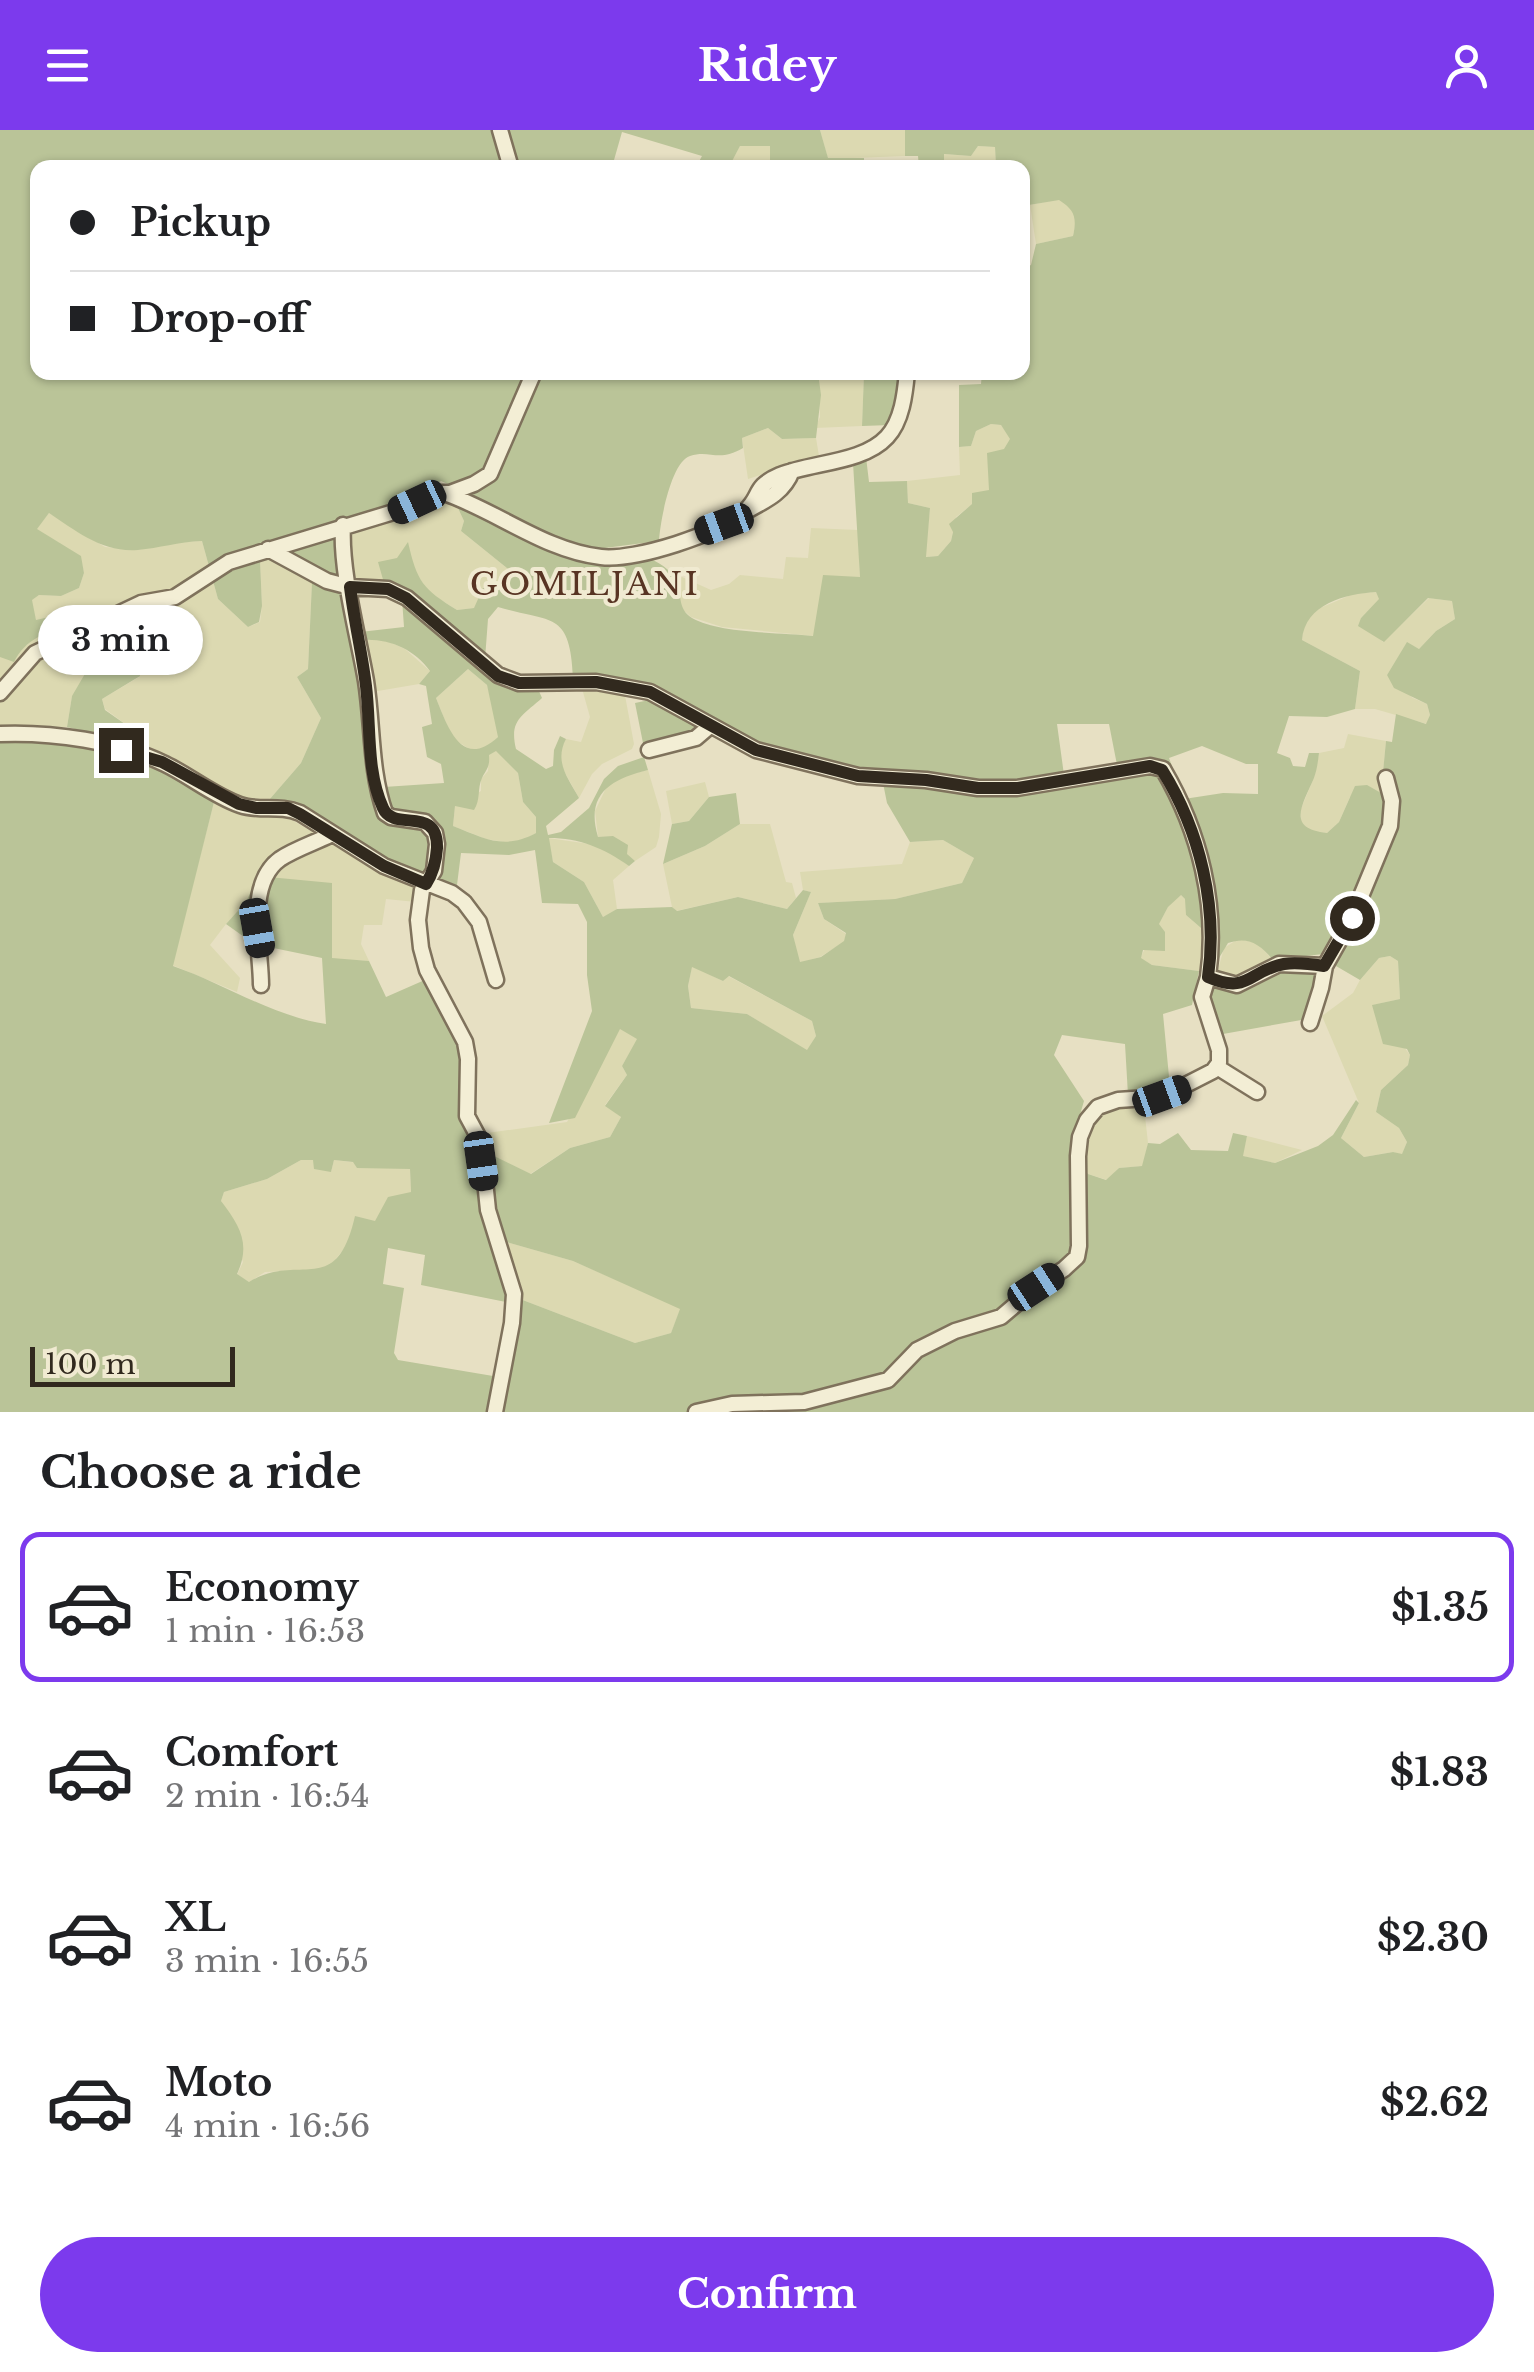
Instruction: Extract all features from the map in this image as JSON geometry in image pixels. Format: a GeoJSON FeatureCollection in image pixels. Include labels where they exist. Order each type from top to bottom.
{"type":"FeatureCollection","features":[{"type":"Feature","properties":{"kind":"street"},"geometry":{"type":"LineString","coordinates":[[500,130],[509,160]]}},
{"type":"Feature","properties":{"kind":"street"},"geometry":{"type":"LineString","coordinates":[[446,494],[490,474],[531,380]]}},
{"type":"Feature","properties":{"kind":"street"},"geometry":{"type":"LineString","coordinates":[[0,692],[34,653],[141,603],[175,597],[229,562],[397,511],[434,494],[477,505],[575,552],[604,558],[664,549],[747,510],[759,486],[792,471],[861,454],[882,441],[896,423],[906,380]]}},
{"type":"Feature","properties":{"kind":"street"},"geometry":{"type":"LineString","coordinates":[[343,525],[366,684],[372,764],[380,801],[391,818],[425,822],[434,832],[437,844],[434,872],[422,890],[418,920],[421,948],[432,981],[464,1042],[468,1059],[467,1116],[480,1142],[488,1210],[514,1294],[495,1412]]}},
{"type":"Feature","properties":{"kind":"street"},"geometry":{"type":"LineString","coordinates":[[268,549],[327,581],[388,589],[406,598],[498,676],[519,683],[596,682],[650,692],[756,750],[858,776],[978,788],[1052,785],[1150,766],[1162,770],[1196,843],[1206,882],[1212,946],[1202,997],[1219,1050],[1216,1066],[1184,1089],[1098,1107],[1080,1137],[1077,1257],[1001,1317],[955,1331],[916,1350],[888,1380],[804,1402],[732,1404],[696,1412]]}},
{"type":"Feature","properties":{"kind":"street"},"geometry":{"type":"LineString","coordinates":[[650,750],[696,738],[710,726]]}},
{"type":"Feature","properties":{"kind":"street"},"geometry":{"type":"LineString","coordinates":[[0,734],[59,735],[162,762],[239,804],[288,808],[384,866],[452,893],[472,911],[496,980]]}},
{"type":"Feature","properties":{"kind":"street"},"geometry":{"type":"LineString","coordinates":[[1310,1022],[1322,988],[1324,966],[1352,918],[1390,826],[1392,801],[1386,778]]}},
{"type":"Feature","properties":{"kind":"street"},"geometry":{"type":"LineString","coordinates":[[261,985],[258,900],[267,876],[278,860],[330,835]]}},
{"type":"Feature","properties":{"kind":"street"},"geometry":{"type":"LineString","coordinates":[[1208,977],[1237,986],[1280,964],[1324,966]]}},
{"type":"Feature","properties":{"kind":"street"},"geometry":{"type":"LineString","coordinates":[[1216,1066],[1257,1092]]}},
{"type":"Feature","properties":{"kind":"shaded area"},"geometry":{"type":"Polygon","coordinates":[[[820,130],[905,130],[905,156],[828,159],[820,130]]]}},
{"type":"Feature","properties":{"kind":"shaded area"},"geometry":{"type":"Polygon","coordinates":[[[740,146],[771,146],[770,160],[732,160],[740,146]]]}},
{"type":"Feature","properties":{"kind":"shaded area"},"geometry":{"type":"Polygon","coordinates":[[[978,146],[995,147],[996,160],[943,160],[943,154],[971,156],[978,146]]]}},
{"type":"Feature","properties":{"kind":"shaded area"},"geometry":{"type":"Polygon","coordinates":[[[1059,199],[1072,208],[1076,221],[1073,236],[1036,244],[1030,205],[1059,199]]]}},
{"type":"Feature","properties":{"kind":"shaded area"},"geometry":{"type":"Polygon","coordinates":[[[818,380],[864,380],[862,426],[815,428],[820,417],[818,380]]]}},
{"type":"Feature","properties":{"kind":"shaded area"},"geometry":{"type":"Polygon","coordinates":[[[991,424],[1001,425],[1011,439],[990,490],[956,517],[951,541],[938,556],[925,557],[930,508],[908,503],[907,481],[960,475],[959,447],[971,446],[976,431],[991,424]]]}},
{"type":"Feature","properties":{"kind":"shaded area"},"geometry":{"type":"Polygon","coordinates":[[[768,428],[782,439],[816,438],[819,456],[748,479],[742,438],[768,428]]]}},
{"type":"Feature","properties":{"kind":"shaded area"},"geometry":{"type":"Polygon","coordinates":[[[436,499],[457,506],[464,521],[461,531],[513,573],[498,592],[489,591],[474,608],[457,610],[428,592],[414,569],[384,583],[360,584],[352,575],[348,530],[403,517],[436,499]]]}},
{"type":"Feature","properties":{"kind":"shaded area"},"geometry":{"type":"Polygon","coordinates":[[[49,513],[105,547],[138,550],[173,542],[202,541],[218,599],[248,627],[260,622],[260,560],[272,557],[312,582],[308,669],[297,677],[321,718],[301,763],[269,800],[240,801],[131,747],[135,731],[105,709],[102,699],[139,677],[72,696],[67,727],[0,727],[0,657],[69,624],[36,621],[31,600],[39,595],[61,596],[79,588],[84,573],[80,556],[36,529],[49,513]]]}},
{"type":"Feature","properties":{"kind":"shaded area"},"geometry":{"type":"Polygon","coordinates":[[[811,528],[858,530],[860,578],[814,636],[722,627],[691,617],[680,607],[676,580],[682,577],[711,590],[740,575],[783,579],[786,557],[808,558],[811,528]]]}},
{"type":"Feature","properties":{"kind":"shaded area"},"geometry":{"type":"Polygon","coordinates":[[[1376,592],[1380,599],[1361,618],[1383,642],[1429,598],[1452,601],[1455,619],[1419,649],[1407,643],[1387,675],[1413,698],[1427,704],[1427,724],[1375,709],[1355,709],[1360,671],[1302,640],[1313,611],[1353,594],[1376,592]]]}},
{"type":"Feature","properties":{"kind":"shaded area"},"geometry":{"type":"Polygon","coordinates":[[[381,638],[405,649],[430,671],[419,684],[372,692],[361,641],[381,638]]]}},
{"type":"Feature","properties":{"kind":"shaded area"},"geometry":{"type":"Polygon","coordinates":[[[468,669],[487,685],[499,729],[498,737],[486,748],[471,750],[452,738],[436,698],[468,669]]]}},
{"type":"Feature","properties":{"kind":"shaded area"},"geometry":{"type":"Polygon","coordinates":[[[581,685],[624,690],[634,744],[632,749],[602,764],[579,798],[560,764],[560,751],[566,739],[581,742],[590,717],[581,685]]]}},
{"type":"Feature","properties":{"kind":"shaded area"},"geometry":{"type":"Polygon","coordinates":[[[1348,734],[1386,741],[1381,794],[1350,797],[1339,822],[1327,833],[1311,832],[1301,822],[1300,811],[1315,775],[1319,753],[1344,748],[1348,734]]]}},
{"type":"Feature","properties":{"kind":"shaded area"},"geometry":{"type":"Polygon","coordinates":[[[496,750],[518,773],[523,802],[536,817],[536,833],[516,844],[486,839],[453,826],[455,806],[481,791],[489,754],[496,750]]]}},
{"type":"Feature","properties":{"kind":"shaded area"},"geometry":{"type":"Polygon","coordinates":[[[648,770],[661,814],[659,837],[656,847],[635,861],[598,837],[595,811],[607,786],[626,775],[648,770]]]}},
{"type":"Feature","properties":{"kind":"shaded area"},"geometry":{"type":"Polygon","coordinates":[[[705,782],[709,797],[689,821],[672,824],[666,791],[705,782]]]}},
{"type":"Feature","properties":{"kind":"shaded area"},"geometry":{"type":"Polygon","coordinates":[[[215,798],[237,812],[287,817],[415,885],[416,902],[386,899],[382,925],[364,925],[361,944],[369,961],[332,959],[332,883],[247,902],[226,924],[210,945],[240,978],[237,992],[172,965],[215,798]]]}},
{"type":"Feature","properties":{"kind":"shaded area"},"geometry":{"type":"Polygon","coordinates":[[[740,824],[770,824],[786,882],[792,883],[796,898],[787,909],[738,897],[676,911],[663,864],[705,846],[740,824]]]}},
{"type":"Feature","properties":{"kind":"shaded area"},"geometry":{"type":"Polygon","coordinates":[[[548,838],[590,844],[629,866],[613,880],[617,909],[613,913],[603,917],[584,882],[553,862],[548,838]]]}},
{"type":"Feature","properties":{"kind":"shaded area"},"geometry":{"type":"Polygon","coordinates":[[[943,840],[974,858],[962,883],[895,899],[818,903],[824,919],[846,934],[844,942],[820,957],[799,963],[793,935],[811,892],[803,890],[800,872],[902,864],[910,842],[943,840]]]}},
{"type":"Feature","properties":{"kind":"shaded area"},"geometry":{"type":"Polygon","coordinates":[[[1180,894],[1186,900],[1186,915],[1201,928],[1206,943],[1199,971],[1152,965],[1140,958],[1168,907],[1180,894]]]}},
{"type":"Feature","properties":{"kind":"shaded area"},"geometry":{"type":"Polygon","coordinates":[[[1238,939],[1257,943],[1273,960],[1241,978],[1216,977],[1224,948],[1238,939]]]}},
{"type":"Feature","properties":{"kind":"shaded area"},"geometry":{"type":"Polygon","coordinates":[[[1390,956],[1398,961],[1400,999],[1373,1005],[1410,1055],[1408,1065],[1381,1090],[1376,1112],[1399,1128],[1407,1142],[1402,1155],[1393,1152],[1364,1157],[1341,1138],[1359,1103],[1322,1016],[1353,993],[1379,958],[1390,956]]]}},
{"type":"Feature","properties":{"kind":"shaded area"},"geometry":{"type":"Polygon","coordinates":[[[692,966],[723,981],[728,976],[812,1021],[816,1036],[807,1051],[747,1014],[691,1008],[688,986],[692,966]]]}},
{"type":"Feature","properties":{"kind":"shaded area"},"geometry":{"type":"Polygon","coordinates":[[[620,1028],[638,1039],[622,1066],[627,1075],[605,1105],[621,1117],[610,1137],[570,1148],[530,1174],[486,1152],[480,1134],[567,1122],[620,1028]]]}},
{"type":"Feature","properties":{"kind":"shaded area"},"geometry":{"type":"Polygon","coordinates":[[[1144,1107],[1148,1143],[1143,1166],[1119,1168],[1107,1180],[1088,1174],[1069,1152],[1080,1111],[1144,1107]]]}},
{"type":"Feature","properties":{"kind":"shaded area"},"geometry":{"type":"Polygon","coordinates":[[[1247,1136],[1302,1150],[1275,1163],[1242,1156],[1247,1136]]]}},
{"type":"Feature","properties":{"kind":"shaded area"},"geometry":{"type":"Polygon","coordinates":[[[301,1160],[313,1160],[331,1172],[334,1160],[410,1169],[411,1192],[348,1244],[330,1266],[265,1272],[249,1282],[237,1275],[243,1262],[221,1201],[224,1192],[267,1179],[301,1160]]]}},
{"type":"Feature","properties":{"kind":"shaded area"},"geometry":{"type":"Polygon","coordinates":[[[503,1241],[573,1261],[681,1308],[671,1333],[635,1343],[520,1299],[503,1241]]]}},
{"type":"Feature","properties":{"kind":"green space"},"geometry":{"type":"Polygon","coordinates":[[[0,130],[820,130],[828,158],[864,160],[770,160],[770,146],[740,146],[733,160],[700,160],[702,156],[622,132],[614,160],[30,160],[30,380],[819,380],[816,438],[782,439],[768,428],[742,438],[743,448],[734,452],[690,456],[672,481],[659,541],[597,549],[643,557],[664,566],[677,584],[684,611],[704,623],[734,630],[813,636],[823,575],[860,577],[853,463],[866,457],[869,482],[907,481],[908,503],[930,508],[926,557],[938,556],[951,541],[953,532],[949,524],[972,504],[972,493],[989,490],[987,453],[1004,449],[1010,439],[1001,425],[991,424],[976,431],[971,446],[959,447],[959,385],[981,384],[981,380],[1030,380],[1030,266],[1036,244],[1073,236],[1072,211],[1059,200],[1030,205],[1030,160],[996,160],[995,147],[978,146],[971,156],[944,154],[944,160],[918,160],[918,156],[905,156],[905,130],[1534,130],[1534,1412],[503,1412],[520,1299],[635,1343],[671,1333],[680,1309],[573,1261],[503,1241],[486,1152],[531,1174],[570,1148],[610,1137],[621,1117],[605,1106],[627,1075],[622,1066],[637,1039],[620,1029],[575,1118],[549,1123],[592,1011],[587,922],[578,904],[542,903],[535,850],[509,855],[461,853],[457,885],[380,858],[269,800],[301,763],[321,718],[297,677],[308,669],[312,582],[345,591],[362,684],[369,788],[444,783],[441,764],[427,757],[422,727],[432,724],[426,686],[419,684],[430,671],[400,646],[361,640],[360,632],[404,627],[402,599],[493,678],[538,689],[542,698],[516,725],[516,749],[546,769],[553,766],[560,736],[566,739],[562,763],[579,798],[546,826],[548,835],[561,832],[589,808],[604,779],[618,766],[644,757],[648,770],[612,784],[598,799],[595,810],[598,837],[613,836],[628,845],[627,854],[635,861],[629,866],[591,845],[549,838],[553,862],[584,882],[603,917],[617,909],[672,907],[677,911],[738,897],[787,909],[803,890],[811,892],[793,935],[800,962],[821,957],[844,941],[846,933],[824,919],[818,903],[895,899],[962,883],[974,858],[943,840],[910,842],[887,803],[881,773],[858,771],[758,744],[644,684],[573,677],[567,640],[554,623],[498,607],[488,619],[485,659],[384,583],[378,562],[397,558],[408,542],[423,583],[457,610],[474,608],[483,588],[498,591],[512,572],[461,531],[464,521],[457,506],[465,492],[441,481],[398,505],[335,522],[343,578],[329,576],[285,553],[260,560],[262,606],[259,622],[248,627],[218,599],[202,541],[138,550],[113,548],[90,539],[49,513],[37,529],[81,556],[84,573],[79,588],[61,596],[39,595],[32,600],[36,620],[63,614],[69,624],[30,642],[14,662],[0,657],[0,130]],[[1376,592],[1328,603],[1310,618],[1305,628],[1302,640],[1360,671],[1355,709],[1327,717],[1289,716],[1277,753],[1290,758],[1293,766],[1305,767],[1309,753],[1319,753],[1301,814],[1302,821],[1314,831],[1327,833],[1339,822],[1355,786],[1367,785],[1381,793],[1386,741],[1392,742],[1396,714],[1426,724],[1430,715],[1427,704],[1394,688],[1387,675],[1407,642],[1419,649],[1455,619],[1452,601],[1428,598],[1384,642],[1358,626],[1379,599],[1376,592]],[[468,669],[436,698],[451,732],[466,747],[475,749],[498,737],[487,685],[468,669]],[[1057,724],[1064,775],[1119,775],[1109,724],[1057,724]],[[1202,746],[1169,758],[1184,799],[1223,793],[1258,794],[1258,764],[1246,764],[1202,746]],[[496,751],[489,755],[474,810],[455,806],[453,826],[504,842],[536,833],[536,817],[523,802],[518,773],[496,751]],[[1181,895],[1168,907],[1159,924],[1165,932],[1165,951],[1143,950],[1141,958],[1152,965],[1199,971],[1192,1005],[1163,1014],[1170,1087],[1128,1095],[1125,1044],[1062,1035],[1054,1055],[1084,1101],[1069,1152],[1088,1174],[1106,1180],[1119,1168],[1142,1166],[1148,1143],[1160,1144],[1178,1133],[1191,1150],[1228,1151],[1233,1133],[1247,1136],[1243,1156],[1275,1163],[1318,1146],[1333,1135],[1356,1100],[1359,1103],[1341,1138],[1364,1157],[1402,1154],[1407,1142],[1399,1128],[1376,1112],[1381,1090],[1408,1065],[1410,1055],[1407,1049],[1383,1044],[1372,1005],[1400,999],[1398,961],[1390,956],[1379,958],[1360,980],[1323,954],[1273,960],[1248,941],[1228,943],[1219,958],[1214,958],[1201,928],[1186,915],[1185,899],[1181,895]],[[692,967],[688,986],[691,1008],[747,1014],[807,1050],[816,1036],[812,1021],[729,976],[723,981],[692,967]]]}},
{"type":"Feature","properties":{"kind":"green space"},"geometry":{"type":"Polygon","coordinates":[[[864,380],[900,380],[890,425],[862,426],[864,380]]]}},
{"type":"Feature","properties":{"kind":"green space"},"geometry":{"type":"Polygon","coordinates":[[[93,660],[139,665],[140,676],[102,699],[105,710],[135,731],[130,743],[67,727],[72,696],[93,660]]]}},
{"type":"Feature","properties":{"kind":"green space"},"geometry":{"type":"Polygon","coordinates":[[[654,699],[701,724],[694,734],[646,746],[635,703],[654,699]]]}},
{"type":"Feature","properties":{"kind":"green space"},"geometry":{"type":"Polygon","coordinates":[[[0,740],[75,742],[140,766],[163,768],[215,798],[173,966],[268,1007],[326,1024],[322,958],[254,944],[226,924],[246,902],[258,876],[332,883],[332,958],[369,961],[386,997],[427,979],[457,1040],[463,1081],[460,1119],[472,1141],[481,1210],[507,1290],[506,1302],[421,1285],[425,1255],[388,1248],[383,1284],[404,1288],[394,1353],[398,1360],[493,1376],[486,1412],[0,1412],[0,740]],[[301,1160],[267,1179],[224,1192],[221,1201],[238,1227],[243,1244],[237,1274],[249,1282],[284,1270],[326,1266],[347,1242],[355,1216],[375,1221],[388,1197],[411,1192],[410,1169],[357,1168],[353,1162],[334,1160],[331,1172],[314,1169],[313,1160],[301,1160]]]}},
{"type":"Feature","properties":{"kind":"green space"},"geometry":{"type":"Polygon","coordinates":[[[736,793],[740,824],[705,846],[663,864],[672,824],[689,821],[709,797],[736,793]]]}},
{"type":"Feature","properties":{"kind":"green space"},"geometry":{"type":"Polygon","coordinates":[[[1285,969],[1311,969],[1317,979],[1307,1019],[1223,1034],[1210,1001],[1211,986],[1236,991],[1285,969]]]}},
{"type":"Feature","properties":{"kind":"district","name":"GOMILJANI"},"geometry":{"type":"Point","coordinates":[585,584]}},
{"type":"Feature","properties":{"kind":"route"},"geometry":{"type":"LineString","coordinates":[[121,750],[162,762],[239,804],[288,808],[384,866],[426,884],[434,872],[434,832],[425,822],[391,818],[385,813],[372,764],[366,684],[350,587],[388,589],[406,598],[498,676],[519,683],[596,682],[650,692],[756,750],[858,776],[1018,788],[1150,766],[1162,770],[1196,843],[1206,882],[1212,946],[1208,977],[1224,984],[1246,983],[1280,964],[1324,966],[1352,918]]}}]}
